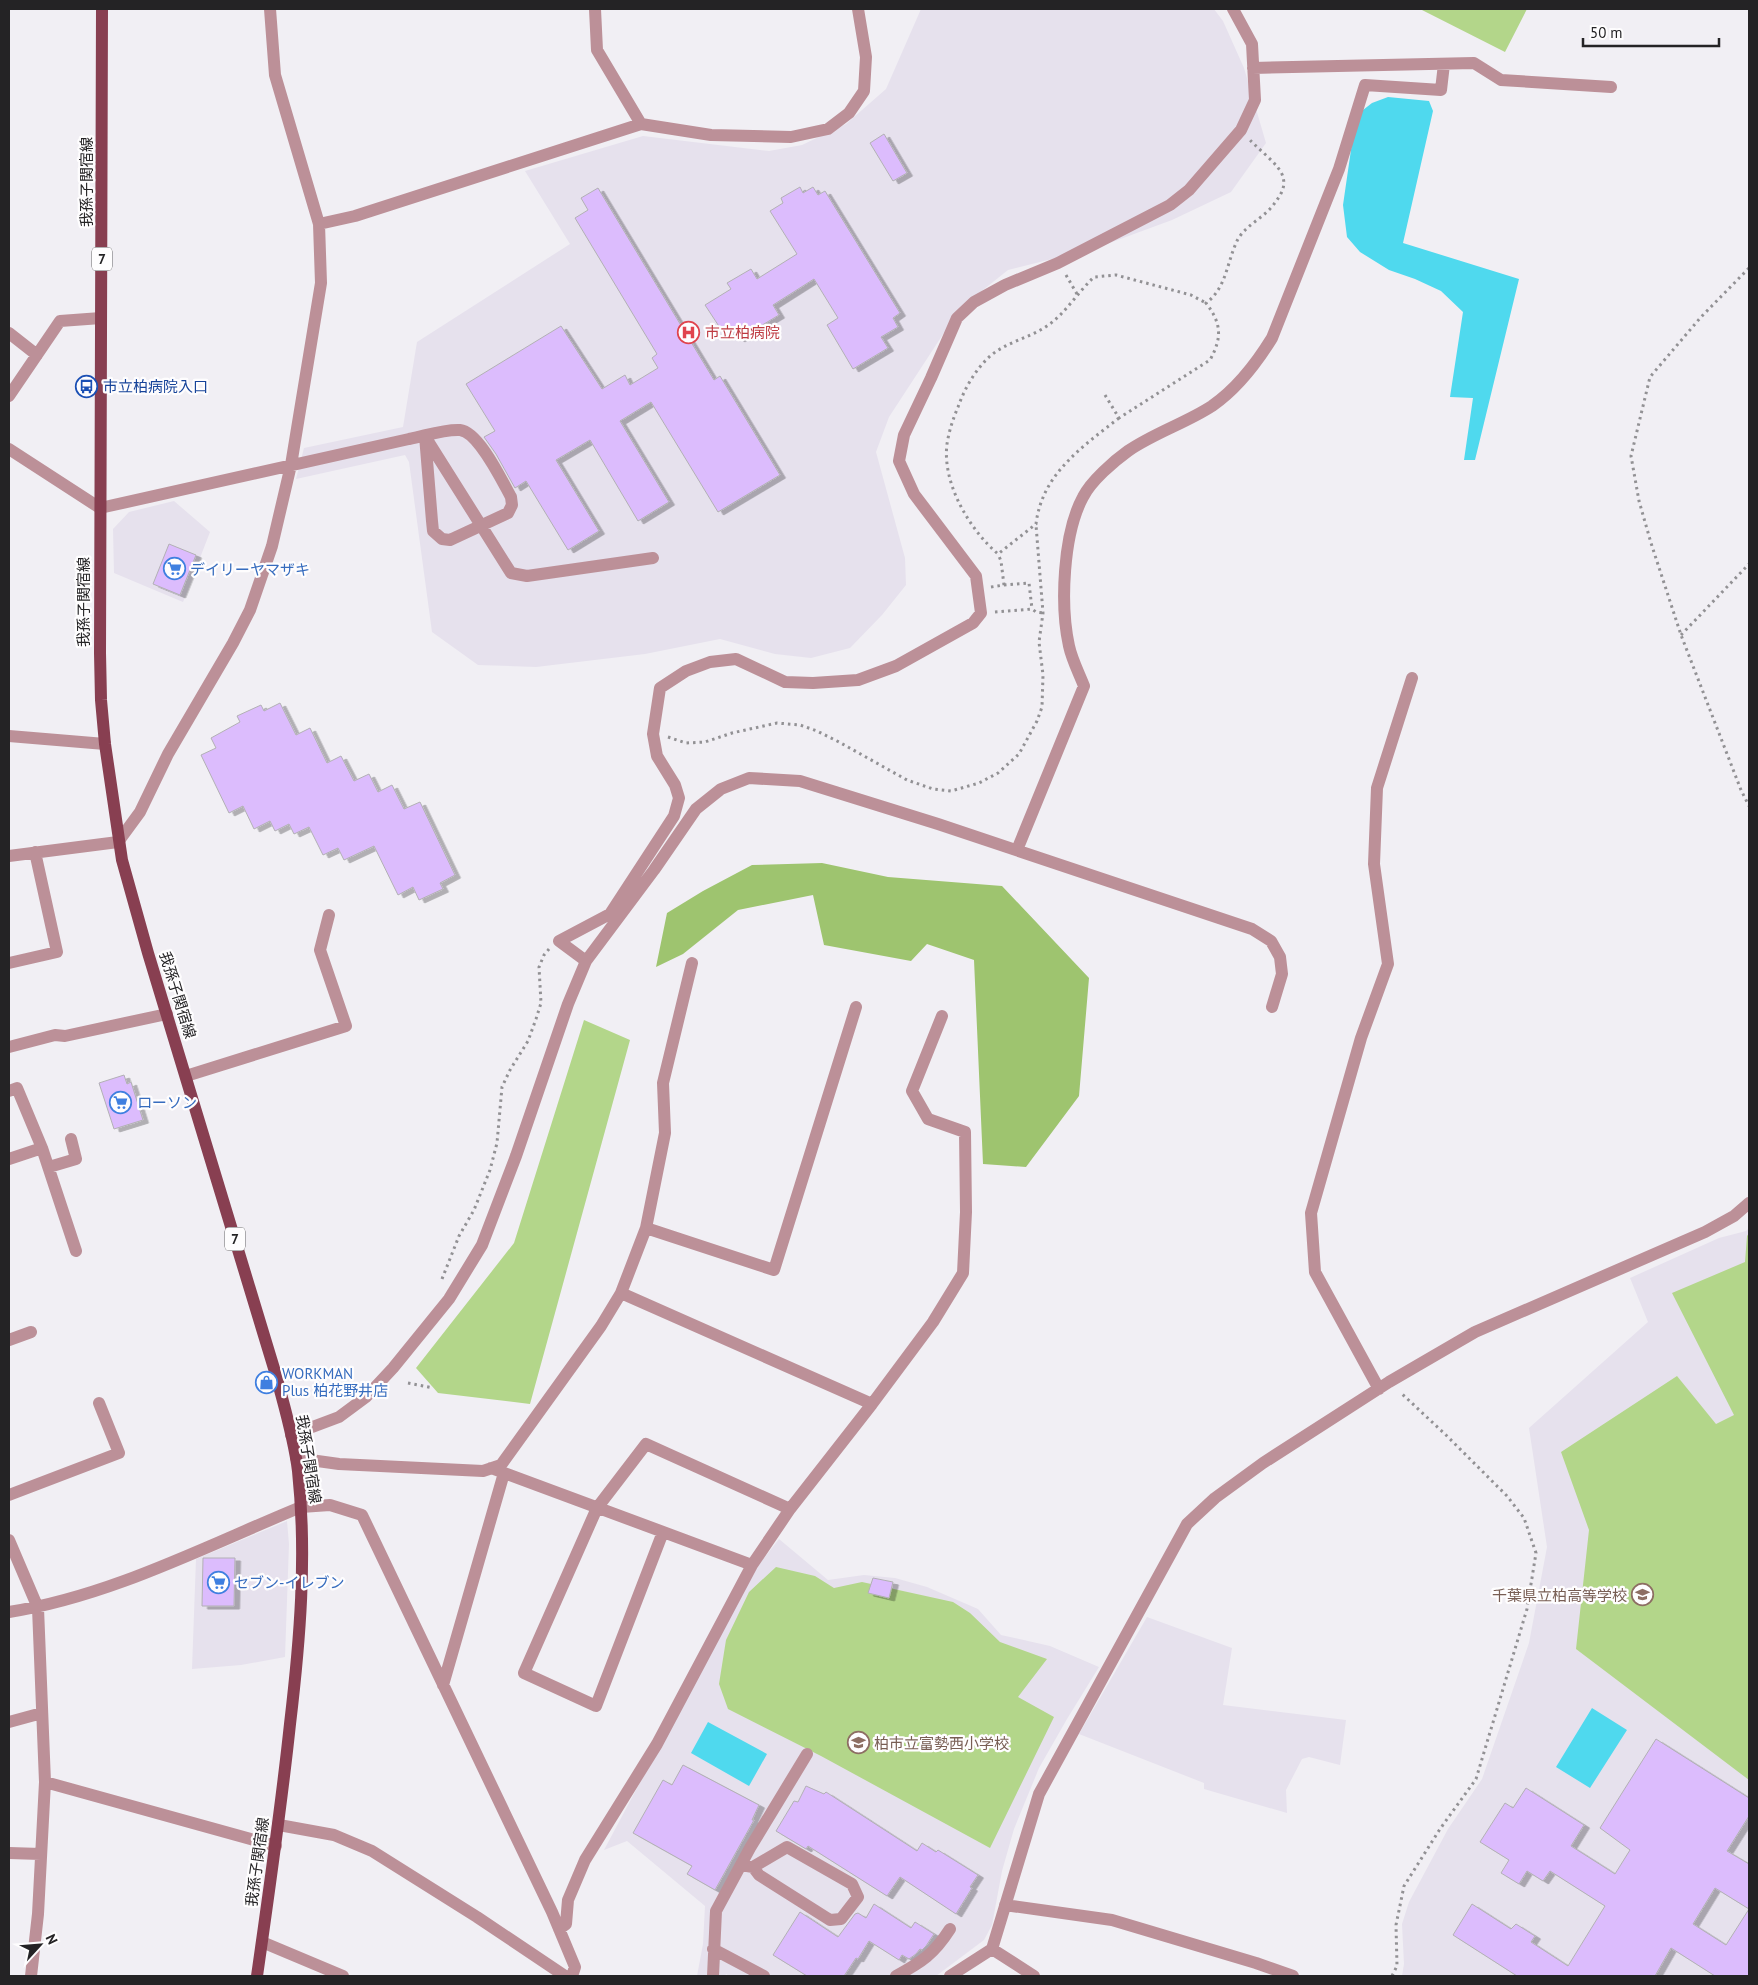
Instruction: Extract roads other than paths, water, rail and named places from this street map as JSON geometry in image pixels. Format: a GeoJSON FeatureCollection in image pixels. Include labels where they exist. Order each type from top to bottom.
{"type":"FeatureCollection","features":[{"type":"Feature","properties":{"kind":"main road","name":"我孫子関宿線"},"geometry":{"type":"LineString","coordinates":[[102,9],[100,653],[101,700],[105,744],[118,842],[145,944],[276,1375],[296,1458],[301,1507],[302,1607],[279,1826],[257,1976]]}},
{"type":"Feature","properties":{"kind":"street"},"geometry":{"type":"LineString","coordinates":[[9,856],[118,842],[140,812],[168,754],[233,643],[250,610],[272,546],[291,465],[321,283],[319,224],[275,75],[270,9]]}},
{"type":"Feature","properties":{"kind":"street"},"geometry":{"type":"LineString","coordinates":[[595,9],[597,50],[641,124]]}},
{"type":"Feature","properties":{"kind":"street"},"geometry":{"type":"LineString","coordinates":[[319,224],[355,216],[641,124],[711,134],[791,137],[828,129],[848,113],[864,91],[866,57],[858,9]]}},
{"type":"Feature","properties":{"kind":"street"},"geometry":{"type":"LineString","coordinates":[[586,961],[560,941],[610,914],[674,816],[679,798],[675,786],[657,756],[653,734],[660,688],[686,671],[710,662],[736,659],[785,682],[813,683],[858,680],[896,666],[973,623],[981,613],[976,576],[914,494],[899,461],[904,435],[957,318],[974,302],[1005,285],[1058,263],[1170,206],[1189,190],[1241,130],[1255,100],[1252,44],[1233,9]]}},
{"type":"Feature","properties":{"kind":"street"},"geometry":{"type":"LineString","coordinates":[[1253,68],[1474,63],[1501,80],[1611,87]]}},
{"type":"Feature","properties":{"kind":"street"},"geometry":{"type":"LineString","coordinates":[[1016,850],[1084,686],[1070,647],[1064,599],[1067,560],[1073,525],[1083,496],[1106,468],[1129,450],[1211,406],[1237,386],[1252,369],[1276,329],[1339,169],[1365,85],[1441,90],[1444,64]]}},
{"type":"Feature","properties":{"kind":"street"},"geometry":{"type":"LineString","coordinates":[[9,396],[60,321],[101,318]]}},
{"type":"Feature","properties":{"kind":"street"},"geometry":{"type":"LineString","coordinates":[[9,333],[36,355]]}},
{"type":"Feature","properties":{"kind":"street"},"geometry":{"type":"LineString","coordinates":[[9,449],[100,508],[425,436],[462,430],[481,446],[511,498],[512,506],[508,513],[450,540],[442,540],[433,531],[425,436]]}},
{"type":"Feature","properties":{"kind":"street"},"geometry":{"type":"LineString","coordinates":[[425,436],[511,573],[527,576],[653,558]]}},
{"type":"Feature","properties":{"kind":"street"},"geometry":{"type":"LineString","coordinates":[[1384,1386],[1315,1272],[1311,1213],[1361,1038],[1388,964],[1374,864],[1377,788],[1412,678]]}},
{"type":"Feature","properties":{"kind":"street"},"geometry":{"type":"LineString","coordinates":[[9,736],[105,744]]}},
{"type":"Feature","properties":{"kind":"street"},"geometry":{"type":"LineString","coordinates":[[291,1435],[339,1416],[366,1397],[393,1368],[449,1299],[482,1245],[516,1156],[568,1004],[586,961],[654,870],[696,809],[721,789],[749,778],[800,781],[1016,850],[1252,929],[1271,941],[1280,957],[1282,974],[1272,1007]]}},
{"type":"Feature","properties":{"kind":"street"},"geometry":{"type":"LineString","coordinates":[[9,963],[57,952],[35,852]]}},
{"type":"Feature","properties":{"kind":"street"},"geometry":{"type":"LineString","coordinates":[[186,1076],[346,1026],[320,950],[329,915]]}},
{"type":"Feature","properties":{"kind":"street"},"geometry":{"type":"LineString","coordinates":[[296,1458],[339,1464],[484,1471],[501,1464],[601,1326],[621,1293],[646,1228],[666,1133],[663,1082],[692,964]]}},
{"type":"Feature","properties":{"kind":"street"},"geometry":{"type":"LineString","coordinates":[[646,1228],[774,1270],[856,1007]]}},
{"type":"Feature","properties":{"kind":"street"},"geometry":{"type":"LineString","coordinates":[[9,1047],[55,1035],[65,1036],[166,1014]]}},
{"type":"Feature","properties":{"kind":"street"},"geometry":{"type":"LineString","coordinates":[[559,1929],[566,1924],[568,1900],[585,1860],[657,1744],[752,1565],[790,1509],[933,1322],[963,1274],[966,1212],[965,1132],[928,1119],[912,1091],[942,1016]]}},
{"type":"Feature","properties":{"kind":"street"},"geometry":{"type":"LineString","coordinates":[[9,1091],[17,1088],[42,1148],[76,1251]]}},
{"type":"Feature","properties":{"kind":"street"},"geometry":{"type":"LineString","coordinates":[[48,1168],[76,1159],[71,1139]]}},
{"type":"Feature","properties":{"kind":"street"},"geometry":{"type":"LineString","coordinates":[[9,1159],[42,1148]]}},
{"type":"Feature","properties":{"kind":"street"},"geometry":{"type":"LineString","coordinates":[[950,1976],[992,1949],[1039,1794],[1188,1524],[1215,1498],[1264,1463],[1384,1386],[1475,1332],[1705,1232],[1734,1216],[1749,1203]]}},
{"type":"Feature","properties":{"kind":"street"},"geometry":{"type":"LineString","coordinates":[[621,1293],[872,1404]]}},
{"type":"Feature","properties":{"kind":"street"},"geometry":{"type":"LineString","coordinates":[[9,1340],[31,1332]]}},
{"type":"Feature","properties":{"kind":"street"},"geometry":{"type":"LineString","coordinates":[[9,1495],[119,1453],[99,1403]]}},
{"type":"Feature","properties":{"kind":"street"},"geometry":{"type":"LineString","coordinates":[[663,1532],[596,1706],[524,1673],[598,1508],[646,1444],[790,1509]]}},
{"type":"Feature","properties":{"kind":"street"},"geometry":{"type":"LineString","coordinates":[[491,1468],[752,1565]]}},
{"type":"Feature","properties":{"kind":"street"},"geometry":{"type":"LineString","coordinates":[[443,1685],[504,1473]]}},
{"type":"Feature","properties":{"kind":"street"},"geometry":{"type":"LineString","coordinates":[[9,1612],[38,1608],[130,1578],[301,1507],[330,1505],[362,1515],[559,1929],[575,1967],[572,1976]]}},
{"type":"Feature","properties":{"kind":"street"},"geometry":{"type":"LineString","coordinates":[[9,1540],[38,1608],[45,1782],[38,1914],[31,1976]]}},
{"type":"Feature","properties":{"kind":"street"},"geometry":{"type":"LineString","coordinates":[[9,1722],[42,1713]]}},
{"type":"Feature","properties":{"kind":"street"},"geometry":{"type":"LineString","coordinates":[[713,1976],[716,1911],[747,1866],[807,1754]]}},
{"type":"Feature","properties":{"kind":"street"},"geometry":{"type":"LineString","coordinates":[[45,1782],[276,1846]]}},
{"type":"Feature","properties":{"kind":"street"},"geometry":{"type":"LineString","coordinates":[[279,1826],[334,1835],[372,1851],[477,1917],[565,1976]]}},
{"type":"Feature","properties":{"kind":"street"},"geometry":{"type":"LineString","coordinates":[[787,1847],[852,1884],[858,1897],[841,1919],[830,1920],[759,1876],[747,1866],[787,1847]]}},
{"type":"Feature","properties":{"kind":"street"},"geometry":{"type":"LineString","coordinates":[[9,1853],[41,1854]]}},
{"type":"Feature","properties":{"kind":"street"},"geometry":{"type":"LineString","coordinates":[[1005,1905],[1112,1920],[1293,1976]]}},
{"type":"Feature","properties":{"kind":"street"},"geometry":{"type":"LineString","coordinates":[[896,1976],[917,1965],[939,1947],[950,1929]]}},
{"type":"Feature","properties":{"kind":"street"},"geometry":{"type":"LineString","coordinates":[[262,1942],[343,1976]]}},
{"type":"Feature","properties":{"kind":"street"},"geometry":{"type":"LineString","coordinates":[[713,1949],[764,1976]]}},
{"type":"Feature","properties":{"kind":"street"},"geometry":{"type":"LineString","coordinates":[[992,1949],[1034,1976]]}},
{"type":"Feature","properties":{"kind":"water"},"geometry":{"type":"Polygon","coordinates":[[[1388,97],[1429,101],[1433,111],[1403,243],[1519,279],[1475,460],[1464,460],[1473,398],[1450,397],[1463,312],[1441,291],[1389,270],[1360,252],[1347,237],[1343,205],[1353,136],[1363,110],[1372,103],[1388,97]]]}},
{"type":"Feature","properties":{"kind":"water"},"geometry":{"type":"Polygon","coordinates":[[[1592,1708],[1627,1730],[1590,1788],[1556,1767],[1592,1708]]]}},
{"type":"Feature","properties":{"kind":"water"},"geometry":{"type":"Polygon","coordinates":[[[708,1722],[767,1754],[749,1786],[691,1753],[708,1722]]]}},
{"type":"Feature","properties":{"kind":"place","name":"市立柏病院"},"geometry":{"type":"Point","coordinates":[689,332]}},
{"type":"Feature","properties":{"kind":"place","name":"市立柏病院入口"},"geometry":{"type":"Point","coordinates":[87,386]}},
{"type":"Feature","properties":{"kind":"place","name":"デイリーヤマザキ"},"geometry":{"type":"Point","coordinates":[174,569]}},
{"type":"Feature","properties":{"kind":"place","name":"ローソン"},"geometry":{"type":"Point","coordinates":[121,1102]}},
{"type":"Feature","properties":{"kind":"place","name":"WORKMAN Plus 柏花野井店"},"geometry":{"type":"Point","coordinates":[266,1382]}},
{"type":"Feature","properties":{"kind":"place","name":"セブン-イレブン"},"geometry":{"type":"Point","coordinates":[218,1582]}},
{"type":"Feature","properties":{"kind":"place","name":"千葉県立柏高等学校"},"geometry":{"type":"Point","coordinates":[1643,1595]}},
{"type":"Feature","properties":{"kind":"place","name":"柏市立富勢西小学校"},"geometry":{"type":"Point","coordinates":[858,1743]}}]}
